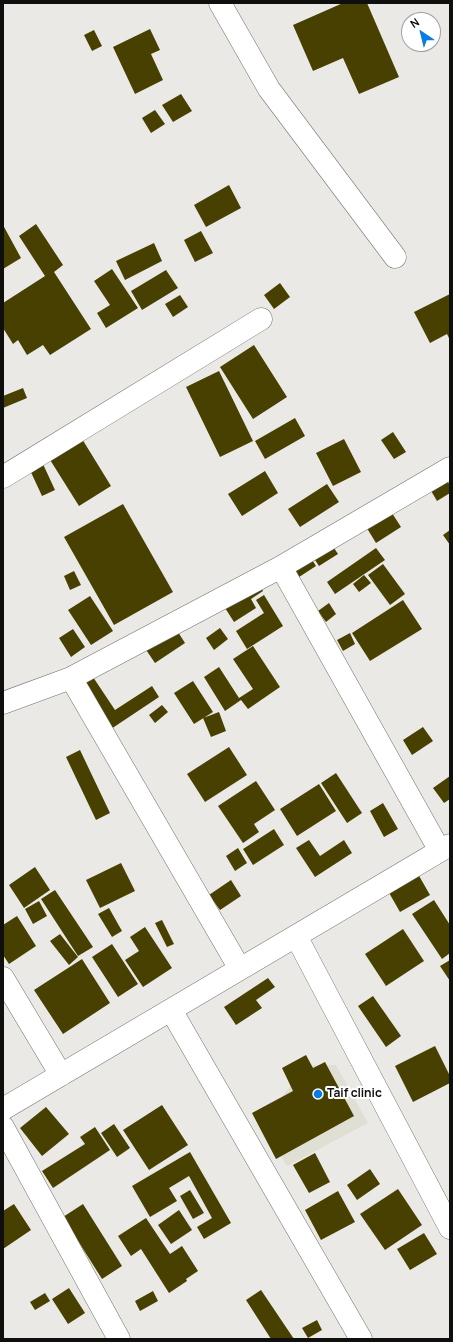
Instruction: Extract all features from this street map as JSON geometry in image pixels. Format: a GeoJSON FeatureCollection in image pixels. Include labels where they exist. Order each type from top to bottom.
{"type":"FeatureCollection","features":[{"type":"Feature","properties":{"kind":"street"},"geometry":{"type":"LineString","coordinates":[[220,3],[269,89],[395,257]]}},
{"type":"Feature","properties":{"kind":"street"},"geometry":{"type":"LineString","coordinates":[[3,477],[261,319]]}},
{"type":"Feature","properties":{"kind":"street"},"geometry":{"type":"LineString","coordinates":[[3,703],[71,678],[281,567],[450,468]]}},
{"type":"Feature","properties":{"kind":"street"},"geometry":{"type":"LineString","coordinates":[[3,1109],[445,848],[281,567]]}},
{"type":"Feature","properties":{"kind":"street"},"geometry":{"type":"LineString","coordinates":[[71,678],[240,969]]}},
{"type":"Feature","properties":{"kind":"street"},"geometry":{"type":"LineString","coordinates":[[296,936],[450,1228]]}},
{"type":"Feature","properties":{"kind":"street"},"geometry":{"type":"LineString","coordinates":[[3,978],[61,1075]]}},
{"type":"Feature","properties":{"kind":"street"},"geometry":{"type":"LineString","coordinates":[[171,1010],[361,1339]]}},
{"type":"Feature","properties":{"kind":"street"},"geometry":{"type":"LineString","coordinates":[[3,1127],[119,1339]]}},
{"type":"Feature","properties":{"kind":"shaded area","name":"Taif clinic"},"geometry":{"type":"Polygon","coordinates":[[[305,1065],[336,1065],[368,1123],[287,1166],[262,1126],[305,1065]]]}},
{"type":"Feature","properties":{"kind":"building"},"geometry":{"type":"Polygon","coordinates":[[[343,3],[367,3],[399,77],[359,94],[343,58],[313,71],[293,25],[343,3]]]}},
{"type":"Feature","properties":{"kind":"building"},"geometry":{"type":"Polygon","coordinates":[[[150,29],[160,50],[151,54],[163,80],[135,94],[113,47],[150,29]]]}},
{"type":"Feature","properties":{"kind":"building"},"geometry":{"type":"Polygon","coordinates":[[[94,30],[102,46],[92,51],[84,35],[94,30]]]}},
{"type":"Feature","properties":{"kind":"building"},"geometry":{"type":"Polygon","coordinates":[[[181,94],[192,111],[173,122],[162,105],[181,94]]]}},
{"type":"Feature","properties":{"kind":"building"},"geometry":{"type":"Polygon","coordinates":[[[155,110],[165,124],[151,133],[142,118],[155,110]]]}},
{"type":"Feature","properties":{"kind":"building"},"geometry":{"type":"Polygon","coordinates":[[[229,185],[241,208],[206,227],[194,205],[229,185]]]}},
{"type":"Feature","properties":{"kind":"building"},"geometry":{"type":"Polygon","coordinates":[[[36,224],[63,265],[54,272],[91,329],[50,355],[43,345],[27,355],[18,340],[13,344],[3,328],[3,303],[45,276],[19,236],[36,224]]]}},
{"type":"Feature","properties":{"kind":"building"},"geometry":{"type":"Polygon","coordinates":[[[3,225],[21,258],[3,269],[3,225]]]}},
{"type":"Feature","properties":{"kind":"building"},"geometry":{"type":"Polygon","coordinates":[[[201,231],[213,253],[195,262],[184,240],[201,231]]]}},
{"type":"Feature","properties":{"kind":"building"},"geometry":{"type":"Polygon","coordinates":[[[154,243],[162,261],[125,280],[116,261],[154,243]]]}},
{"type":"Feature","properties":{"kind":"building"},"geometry":{"type":"Polygon","coordinates":[[[112,269],[138,308],[106,328],[97,313],[110,305],[94,281],[112,269]]]}},
{"type":"Feature","properties":{"kind":"building"},"geometry":{"type":"Polygon","coordinates":[[[166,270],[178,288],[142,310],[131,291],[166,270]]]}},
{"type":"Feature","properties":{"kind":"building"},"geometry":{"type":"Polygon","coordinates":[[[280,283],[290,297],[274,309],[264,295],[280,283]]]}},
{"type":"Feature","properties":{"kind":"building"},"geometry":{"type":"Polygon","coordinates":[[[450,294],[450,340],[447,334],[430,343],[414,312],[450,294]]]}},
{"type":"Feature","properties":{"kind":"building"},"geometry":{"type":"Polygon","coordinates":[[[180,295],[188,307],[173,317],[165,304],[180,295]]]}},
{"type":"Feature","properties":{"kind":"building"},"geometry":{"type":"Polygon","coordinates":[[[254,345],[287,397],[253,419],[220,367],[254,345]]]}},
{"type":"Feature","properties":{"kind":"building"},"geometry":{"type":"Polygon","coordinates":[[[219,371],[253,441],[220,457],[186,387],[219,371]]]}},
{"type":"Feature","properties":{"kind":"building"},"geometry":{"type":"Polygon","coordinates":[[[23,388],[27,398],[3,408],[3,396],[23,388]]]}},
{"type":"Feature","properties":{"kind":"building"},"geometry":{"type":"Polygon","coordinates":[[[295,418],[305,436],[265,459],[255,441],[295,418]]]}},
{"type":"Feature","properties":{"kind":"building"},"geometry":{"type":"Polygon","coordinates":[[[393,432],[406,452],[394,459],[381,440],[393,432]]]}},
{"type":"Feature","properties":{"kind":"building"},"geometry":{"type":"Polygon","coordinates":[[[79,434],[111,486],[79,506],[47,455],[79,434]]]}},
{"type":"Feature","properties":{"kind":"building"},"geometry":{"type":"Polygon","coordinates":[[[344,439],[361,472],[333,486],[316,453],[344,439]]]}},
{"type":"Feature","properties":{"kind":"building"},"geometry":{"type":"Polygon","coordinates":[[[36,449],[55,490],[42,496],[23,455],[36,449]]]}},
{"type":"Feature","properties":{"kind":"building"},"geometry":{"type":"Polygon","coordinates":[[[265,471],[278,493],[242,516],[228,494],[265,471]]]}},
{"type":"Feature","properties":{"kind":"building"},"geometry":{"type":"Polygon","coordinates":[[[446,479],[450,485],[450,493],[437,501],[430,489],[446,479]]]}},
{"type":"Feature","properties":{"kind":"building"},"geometry":{"type":"Polygon","coordinates":[[[327,484],[339,502],[300,527],[288,509],[327,484]]]}},
{"type":"Feature","properties":{"kind":"building"},"geometry":{"type":"Polygon","coordinates":[[[123,504],[173,592],[114,625],[64,537],[123,504]]]}},
{"type":"Feature","properties":{"kind":"building"},"geometry":{"type":"Polygon","coordinates":[[[390,510],[401,527],[376,543],[365,525],[390,510]]]}},
{"type":"Feature","properties":{"kind":"building"},"geometry":{"type":"Polygon","coordinates":[[[450,530],[450,545],[443,535],[450,530]]]}},
{"type":"Feature","properties":{"kind":"building"},"geometry":{"type":"Polygon","coordinates":[[[330,542],[338,554],[319,566],[311,554],[330,542]]]}},
{"type":"Feature","properties":{"kind":"building"},"geometry":{"type":"Polygon","coordinates":[[[376,548],[385,560],[335,594],[327,582],[376,548]]]}},
{"type":"Feature","properties":{"kind":"building"},"geometry":{"type":"Polygon","coordinates":[[[309,555],[316,566],[296,579],[289,568],[309,555]]]}},
{"type":"Feature","properties":{"kind":"building"},"geometry":{"type":"Polygon","coordinates":[[[383,564],[405,594],[390,605],[368,575],[383,564]]]}},
{"type":"Feature","properties":{"kind":"building"},"geometry":{"type":"Polygon","coordinates":[[[74,571],[81,585],[70,590],[64,576],[74,571]]]}},
{"type":"Feature","properties":{"kind":"building"},"geometry":{"type":"Polygon","coordinates":[[[364,575],[371,583],[359,592],[353,584],[364,575]]]}},
{"type":"Feature","properties":{"kind":"building"},"geometry":{"type":"Polygon","coordinates":[[[255,578],[263,591],[251,599],[256,608],[234,622],[220,600],[255,578]]]}},
{"type":"Feature","properties":{"kind":"building"},"geometry":{"type":"Polygon","coordinates":[[[264,595],[283,626],[247,649],[236,631],[264,613],[256,600],[264,595]]]}},
{"type":"Feature","properties":{"kind":"building"},"geometry":{"type":"Polygon","coordinates":[[[90,596],[113,631],[91,645],[68,610],[90,596]]]}},
{"type":"Feature","properties":{"kind":"building"},"geometry":{"type":"Polygon","coordinates":[[[403,600],[422,629],[370,661],[352,633],[403,600]]]}},
{"type":"Feature","properties":{"kind":"building"},"geometry":{"type":"Polygon","coordinates":[[[329,603],[336,614],[326,622],[318,611],[329,603]]]}},
{"type":"Feature","properties":{"kind":"building"},"geometry":{"type":"Polygon","coordinates":[[[169,618],[185,643],[155,663],[138,638],[169,618]]]}},
{"type":"Feature","properties":{"kind":"building"},"geometry":{"type":"Polygon","coordinates":[[[220,628],[228,639],[214,650],[206,638],[220,628]]]}},
{"type":"Feature","properties":{"kind":"building"},"geometry":{"type":"Polygon","coordinates":[[[73,629],[85,647],[71,657],[59,638],[73,629]]]}},
{"type":"Feature","properties":{"kind":"building"},"geometry":{"type":"Polygon","coordinates":[[[350,633],[355,644],[343,651],[337,640],[350,633]]]}},
{"type":"Feature","properties":{"kind":"building"},"geometry":{"type":"Polygon","coordinates":[[[253,646],[280,687],[248,709],[241,700],[225,711],[204,677],[219,667],[239,698],[253,689],[233,659],[253,646]]]}},
{"type":"Feature","properties":{"kind":"building"},"geometry":{"type":"Polygon","coordinates":[[[89,671],[115,710],[152,686],[159,697],[111,729],[78,679],[89,671]]]}},
{"type":"Feature","properties":{"kind":"building"},"geometry":{"type":"Polygon","coordinates":[[[193,681],[213,712],[194,724],[174,693],[193,681]]]}},
{"type":"Feature","properties":{"kind":"building"},"geometry":{"type":"Polygon","coordinates":[[[162,705],[168,712],[155,723],[149,715],[162,705]]]}},
{"type":"Feature","properties":{"kind":"building"},"geometry":{"type":"Polygon","coordinates":[[[219,712],[226,731],[211,737],[203,718],[219,712]]]}},
{"type":"Feature","properties":{"kind":"building"},"geometry":{"type":"Polygon","coordinates":[[[423,727],[433,741],[412,755],[403,740],[423,727]]]}},
{"type":"Feature","properties":{"kind":"building"},"geometry":{"type":"Polygon","coordinates":[[[229,747],[247,775],[205,802],[187,774],[229,747]]]}},
{"type":"Feature","properties":{"kind":"building"},"geometry":{"type":"Polygon","coordinates":[[[80,750],[110,813],[96,820],[66,757],[80,750]]]}},
{"type":"Feature","properties":{"kind":"building"},"geometry":{"type":"Polygon","coordinates":[[[336,773],[362,813],[347,823],[321,783],[336,773]]]}},
{"type":"Feature","properties":{"kind":"building"},"geometry":{"type":"Polygon","coordinates":[[[450,776],[450,799],[444,803],[433,788],[450,776]]]}},
{"type":"Feature","properties":{"kind":"building"},"geometry":{"type":"Polygon","coordinates":[[[256,781],[275,810],[254,824],[259,832],[243,843],[218,806],[256,781]]]}},
{"type":"Feature","properties":{"kind":"building"},"geometry":{"type":"Polygon","coordinates":[[[319,784],[336,811],[297,836],[280,809],[319,784]]]}},
{"type":"Feature","properties":{"kind":"building"},"geometry":{"type":"Polygon","coordinates":[[[383,803],[398,829],[384,837],[370,811],[383,803]]]}},
{"type":"Feature","properties":{"kind":"building"},"geometry":{"type":"Polygon","coordinates":[[[274,829],[284,845],[253,865],[243,849],[274,829]]]}},
{"type":"Feature","properties":{"kind":"building"},"geometry":{"type":"Polygon","coordinates":[[[309,840],[320,856],[344,840],[352,853],[315,877],[296,848],[309,840]]]}},
{"type":"Feature","properties":{"kind":"building"},"geometry":{"type":"Polygon","coordinates":[[[238,848],[247,863],[235,871],[226,856],[238,848]]]}},
{"type":"Feature","properties":{"kind":"building"},"geometry":{"type":"Polygon","coordinates":[[[121,863],[135,891],[100,908],[86,880],[121,863]]]}},
{"type":"Feature","properties":{"kind":"building"},"geometry":{"type":"Polygon","coordinates":[[[35,867],[50,890],[24,908],[9,885],[35,867]]]}},
{"type":"Feature","properties":{"kind":"building"},"geometry":{"type":"Polygon","coordinates":[[[418,874],[430,895],[400,912],[388,891],[418,874]]]}},
{"type":"Feature","properties":{"kind":"building"},"geometry":{"type":"Polygon","coordinates":[[[231,880],[241,896],[220,910],[209,895],[231,880]]]}},
{"type":"Feature","properties":{"kind":"building"},"geometry":{"type":"Polygon","coordinates":[[[55,890],[93,947],[78,956],[41,899],[55,890]]]}},
{"type":"Feature","properties":{"kind":"building"},"geometry":{"type":"Polygon","coordinates":[[[434,900],[450,925],[450,953],[442,959],[412,914],[434,900]]]}},
{"type":"Feature","properties":{"kind":"building"},"geometry":{"type":"Polygon","coordinates":[[[39,901],[47,916],[33,924],[25,909],[39,901]]]}},
{"type":"Feature","properties":{"kind":"building"},"geometry":{"type":"Polygon","coordinates":[[[109,908],[122,931],[112,937],[98,914],[109,908]]]}},
{"type":"Feature","properties":{"kind":"building"},"geometry":{"type":"Polygon","coordinates":[[[17,916],[36,946],[9,964],[3,955],[3,925],[17,916]]]}},
{"type":"Feature","properties":{"kind":"building"},"geometry":{"type":"Polygon","coordinates":[[[162,920],[174,944],[167,947],[155,923],[162,920]]]}},
{"type":"Feature","properties":{"kind":"building"},"geometry":{"type":"Polygon","coordinates":[[[145,927],[172,968],[143,987],[125,960],[139,951],[130,937],[145,927]]]}},
{"type":"Feature","properties":{"kind":"building"},"geometry":{"type":"Polygon","coordinates":[[[403,929],[424,961],[386,986],[365,954],[403,929]]]}},
{"type":"Feature","properties":{"kind":"building"},"geometry":{"type":"Polygon","coordinates":[[[60,934],[78,957],[69,965],[50,941],[60,934]]]}},
{"type":"Feature","properties":{"kind":"building"},"geometry":{"type":"Polygon","coordinates":[[[112,944],[138,984],[118,997],[92,957],[112,944]]]}},
{"type":"Feature","properties":{"kind":"building"},"geometry":{"type":"Polygon","coordinates":[[[82,959],[110,1003],[63,1034],[34,990],[82,959]]]}},
{"type":"Feature","properties":{"kind":"building"},"geometry":{"type":"Polygon","coordinates":[[[450,960],[450,981],[440,966],[450,960]]]}},
{"type":"Feature","properties":{"kind":"building"},"geometry":{"type":"Polygon","coordinates":[[[268,978],[275,987],[256,1000],[262,1008],[236,1025],[224,1007],[268,978]]]}},
{"type":"Feature","properties":{"kind":"building"},"geometry":{"type":"Polygon","coordinates":[[[373,996],[401,1036],[386,1047],[358,1006],[373,996]]]}},
{"type":"Feature","properties":{"kind":"building"},"geometry":{"type":"Polygon","coordinates":[[[435,1046],[450,1076],[450,1083],[413,1102],[395,1066],[435,1046]]]}},
{"type":"Feature","properties":{"kind":"building","name":"Taif clinic"},"geometry":{"type":"Polygon","coordinates":[[[306,1055],[313,1068],[325,1062],[354,1116],[276,1159],[252,1113],[293,1091],[282,1068],[306,1055]]]}},
{"type":"Feature","properties":{"kind":"building"},"geometry":{"type":"Polygon","coordinates":[[[162,1105],[188,1145],[149,1170],[123,1130],[162,1105]]]}},
{"type":"Feature","properties":{"kind":"building"},"geometry":{"type":"Polygon","coordinates":[[[46,1107],[69,1134],[42,1156],[20,1128],[46,1107]]]}},
{"type":"Feature","properties":{"kind":"building"},"geometry":{"type":"Polygon","coordinates":[[[114,1124],[130,1148],[117,1157],[101,1133],[114,1124]]]}},
{"type":"Feature","properties":{"kind":"building"},"geometry":{"type":"Polygon","coordinates":[[[95,1127],[110,1150],[53,1188],[42,1171],[85,1144],[80,1137],[95,1127]]]}},
{"type":"Feature","properties":{"kind":"building"},"geometry":{"type":"Polygon","coordinates":[[[190,1152],[231,1223],[204,1239],[197,1227],[212,1218],[189,1176],[169,1188],[177,1201],[150,1217],[132,1186],[190,1152]]]}},
{"type":"Feature","properties":{"kind":"building"},"geometry":{"type":"Polygon","coordinates":[[[315,1153],[330,1182],[309,1193],[293,1165],[315,1153]]]}},
{"type":"Feature","properties":{"kind":"building"},"geometry":{"type":"Polygon","coordinates":[[[370,1169],[380,1184],[357,1200],[347,1185],[370,1169]]]}},
{"type":"Feature","properties":{"kind":"building"},"geometry":{"type":"Polygon","coordinates":[[[398,1189],[422,1225],[385,1250],[360,1214],[398,1189]]]}},
{"type":"Feature","properties":{"kind":"building"},"geometry":{"type":"Polygon","coordinates":[[[190,1190],[204,1213],[193,1219],[180,1196],[190,1190]]]}},
{"type":"Feature","properties":{"kind":"building"},"geometry":{"type":"Polygon","coordinates":[[[338,1191],[355,1222],[321,1240],[305,1210],[338,1191]]]}},
{"type":"Feature","properties":{"kind":"building"},"geometry":{"type":"Polygon","coordinates":[[[14,1204],[31,1230],[3,1249],[3,1211],[14,1204]]]}},
{"type":"Feature","properties":{"kind":"building"},"geometry":{"type":"Polygon","coordinates":[[[83,1204],[122,1266],[102,1279],[63,1217],[83,1204]]]}},
{"type":"Feature","properties":{"kind":"building"},"geometry":{"type":"Polygon","coordinates":[[[179,1210],[192,1230],[171,1244],[158,1225],[179,1210]]]}},
{"type":"Feature","properties":{"kind":"building"},"geometry":{"type":"Polygon","coordinates":[[[146,1218],[170,1254],[182,1246],[198,1271],[186,1279],[187,1281],[169,1293],[141,1249],[131,1256],[118,1236],[146,1218]]]}},
{"type":"Feature","properties":{"kind":"building"},"geometry":{"type":"Polygon","coordinates":[[[424,1233],[437,1254],[410,1270],[397,1249],[424,1233]]]}},
{"type":"Feature","properties":{"kind":"building"},"geometry":{"type":"Polygon","coordinates":[[[69,1288],[85,1313],[68,1324],[52,1299],[69,1288]]]}},
{"type":"Feature","properties":{"kind":"building"},"geometry":{"type":"Polygon","coordinates":[[[261,1290],[294,1339],[271,1339],[246,1300],[261,1290]]]}},
{"type":"Feature","properties":{"kind":"building"},"geometry":{"type":"Polygon","coordinates":[[[153,1291],[158,1301],[140,1311],[135,1301],[153,1291]]]}},
{"type":"Feature","properties":{"kind":"building"},"geometry":{"type":"Polygon","coordinates":[[[45,1293],[50,1301],[35,1310],[30,1302],[45,1293]]]}},
{"type":"Feature","properties":{"kind":"building"},"geometry":{"type":"Polygon","coordinates":[[[317,1320],[322,1330],[308,1338],[302,1328],[317,1320]]]}},
{"type":"Feature","properties":{"kind":"place","name":"Taif clinic"},"geometry":{"type":"Point","coordinates":[318,1094]}}]}
